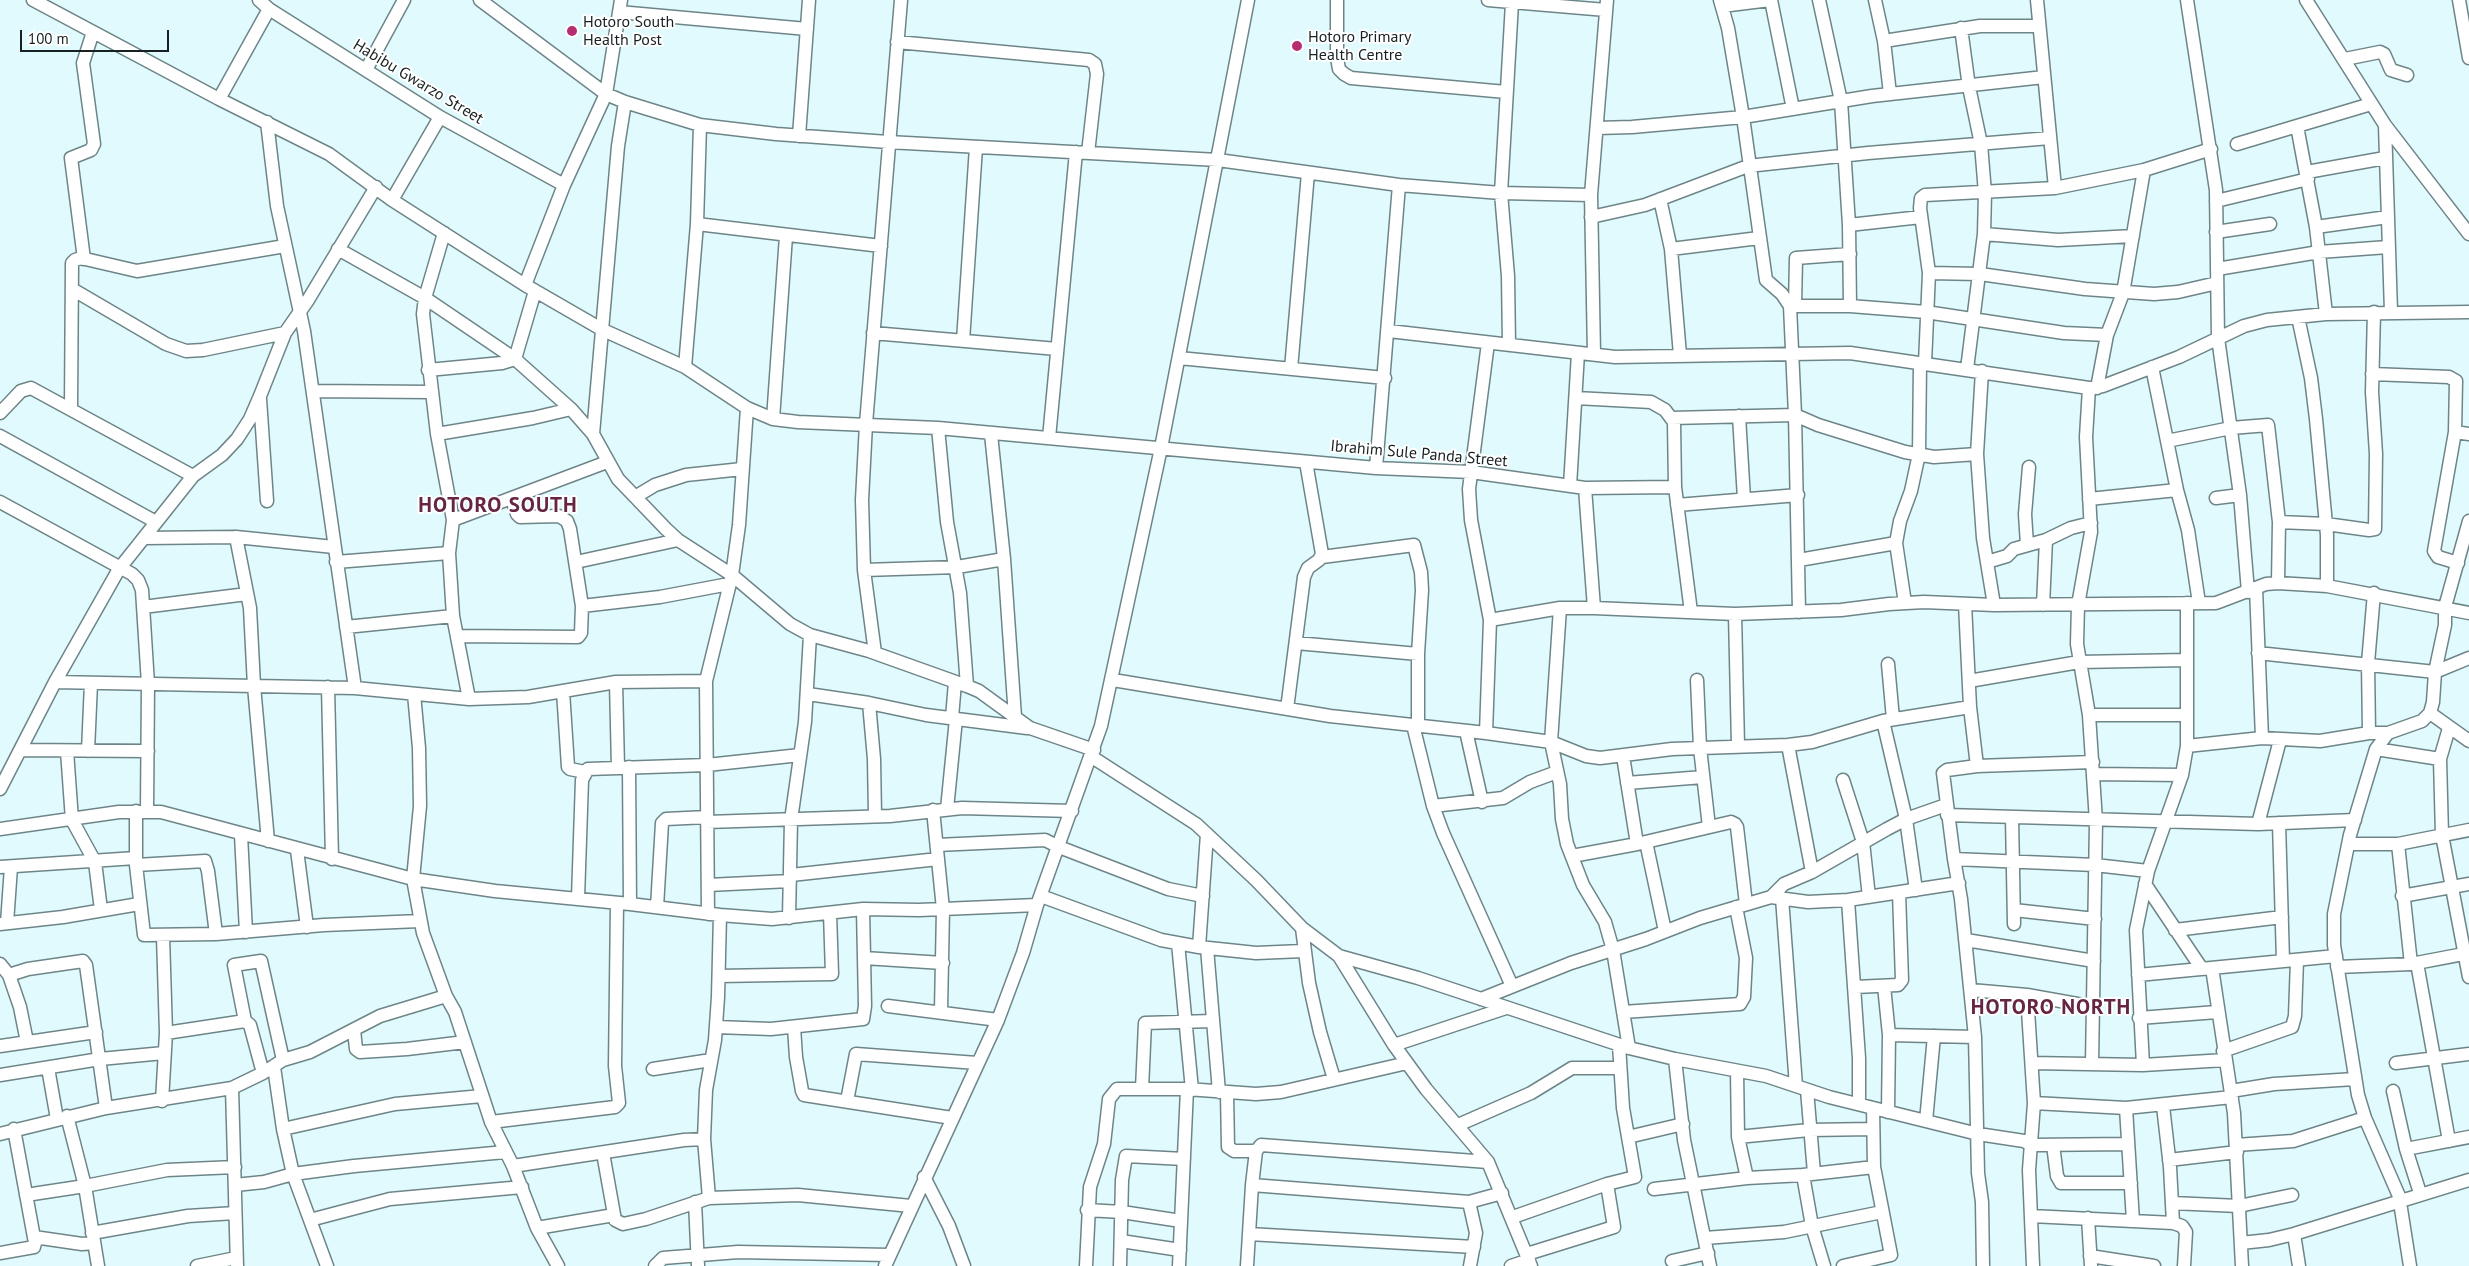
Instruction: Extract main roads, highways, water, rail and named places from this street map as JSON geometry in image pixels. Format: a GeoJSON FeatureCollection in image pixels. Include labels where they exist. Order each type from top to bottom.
{"type":"FeatureCollection","features":[{"type":"Feature","properties":{"kind":"place","name":"Hotoro South Health Post"},"geometry":{"type":"Point","coordinates":[572,31]}},
{"type":"Feature","properties":{"kind":"place","name":"Hotoro Primary Health Centre"},"geometry":{"type":"Point","coordinates":[1297,46]}},
{"type":"Feature","properties":{"kind":"district","name":"HOTORO SOUTH"},"geometry":{"type":"Point","coordinates":[498,506]}},
{"type":"Feature","properties":{"kind":"district","name":"HOTORO NORTH"},"geometry":{"type":"Point","coordinates":[2051,1008]}}]}
